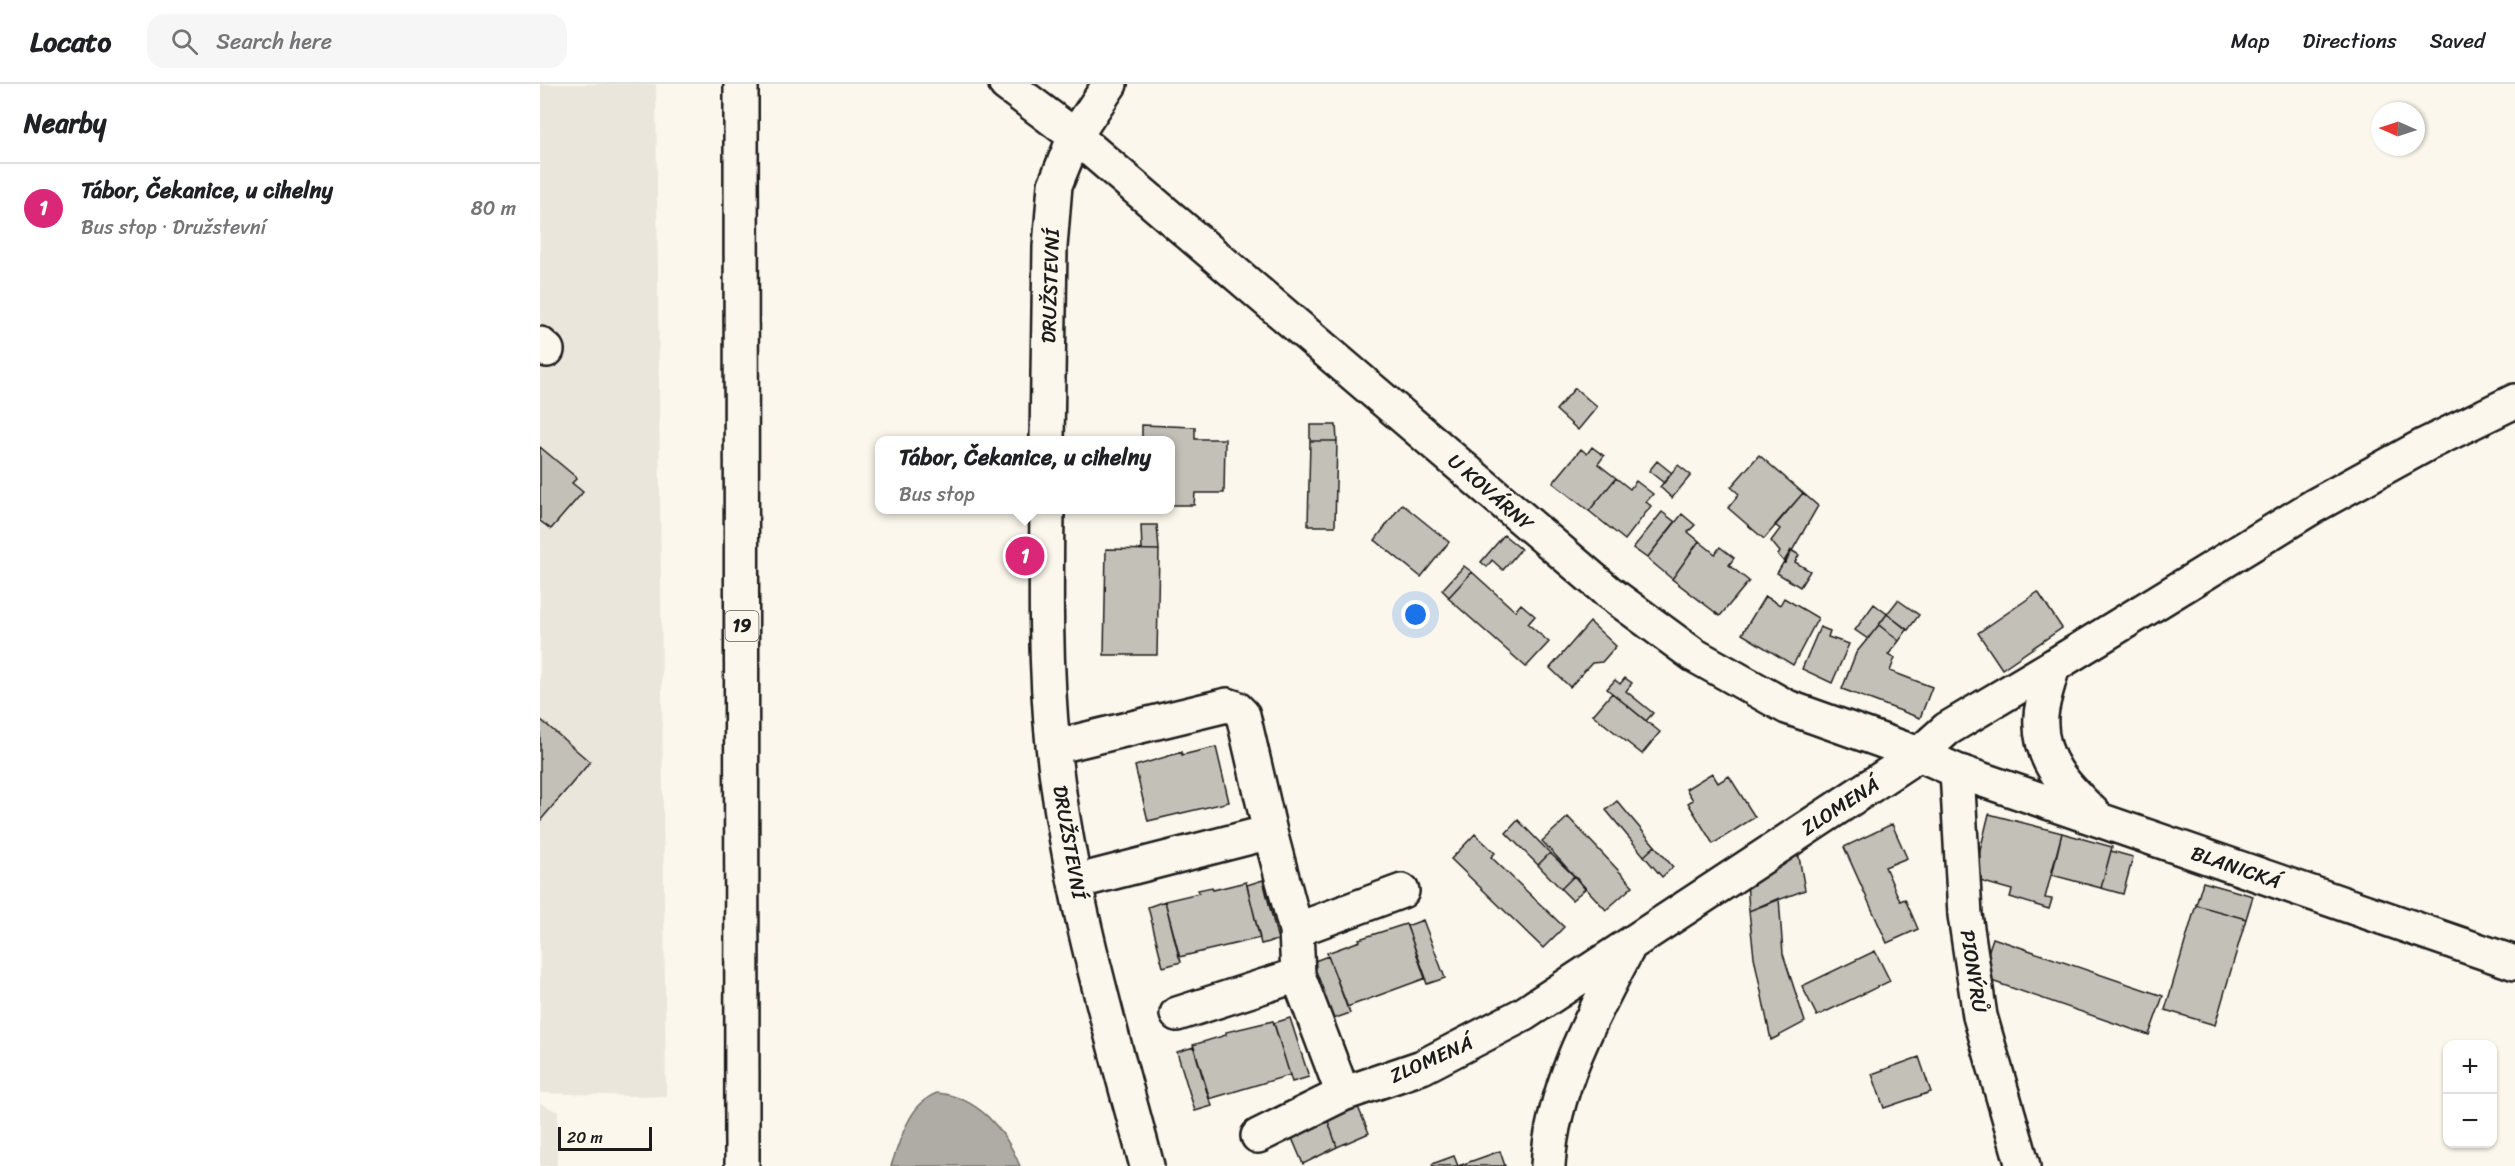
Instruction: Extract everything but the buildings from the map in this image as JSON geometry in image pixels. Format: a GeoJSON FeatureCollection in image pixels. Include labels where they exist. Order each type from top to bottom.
{"type":"FeatureCollection","features":[{"type":"Feature","properties":{"kind":"street","name":"U KOVÁRNY"},"geometry":{"type":"LineString","coordinates":[[1006,84],[1075,136],[1624,604],[1694,654],[1787,707],[1919,754],[1957,771]]}},
{"type":"Feature","properties":{"kind":"street","name":"DRUŽSTEVNÍ"},"geometry":{"type":"LineString","coordinates":[[1047,436],[1050,247],[1055,185],[1075,136],[1110,84]]}},
{"type":"Feature","properties":{"kind":"street","name":"19"},"geometry":{"type":"LineString","coordinates":[[741,85],[742,1166]]}},
{"type":"Feature","properties":{"kind":"street","name":"ZLOMENÁ"},"geometry":{"type":"LineString","coordinates":[[1258,1136],[1343,1094],[1422,1066],[1504,1025],[1628,948],[1919,754],[1947,729],[2314,506],[2425,445],[2515,401]]}},
{"type":"Feature","properties":{"kind":"street","name":"DRUŽSTEVNÍ"},"geometry":{"type":"LineString","coordinates":[[1047,514],[1046,628],[1053,747],[1075,882],[1145,1165]]}},
{"type":"Feature","properties":{"kind":"street"},"geometry":{"type":"LineString","coordinates":[[2053,666],[2041,717],[2045,754],[2063,784],[2100,820]]}},
{"type":"Feature","properties":{"kind":"street"},"geometry":{"type":"LineString","coordinates":[[1053,747],[1227,705],[1236,708],[1243,715],[1296,930],[1298,975],[1343,1094]]}},
{"type":"Feature","properties":{"kind":"street","name":"BLANICKÁ"},"geometry":{"type":"LineString","coordinates":[[1957,771],[2515,963]]}},
{"type":"Feature","properties":{"kind":"street","name":"PIONÝRŮ"},"geometry":{"type":"LineString","coordinates":[[1957,771],[1965,915],[1980,1016],[2023,1166]]}},
{"type":"Feature","properties":{"kind":"street"},"geometry":{"type":"LineString","coordinates":[[1075,882],[1270,832]]}},
{"type":"Feature","properties":{"kind":"street"},"geometry":{"type":"LineString","coordinates":[[1296,930],[1402,891]]}},
{"type":"Feature","properties":{"kind":"street","name":"ZLOMENÁ"},"geometry":{"type":"LineString","coordinates":[[1548,1166],[1549,1140],[1581,1043],[1589,1022],[1628,948]]}},
{"type":"Feature","properties":{"kind":"street"},"geometry":{"type":"LineString","coordinates":[[1177,1014],[1298,975]]}},
{"type":"Feature","properties":{"kind":"shaded area"},"geometry":{"type":"Polygon","coordinates":[[[540,84],[656,84],[666,1097],[540,1093],[540,84]]]}},
{"type":"Feature","properties":{"kind":"shaded area"},"geometry":{"type":"Polygon","coordinates":[[[937,1093],[965,1101],[988,1117],[1014,1152],[1020,1166],[891,1166],[902,1134],[913,1114],[927,1098],[937,1093]]]}},
{"type":"Feature","properties":{"kind":"shaded area"},"geometry":{"type":"Polygon","coordinates":[[[540,1103],[558,1112],[557,1166],[540,1166],[540,1103]]]}},
{"type":"Feature","properties":{"kind":"place","name":"Tábor, Čekanice, u cihelny"},"geometry":{"type":"Point","coordinates":[1025,556]}}]}
